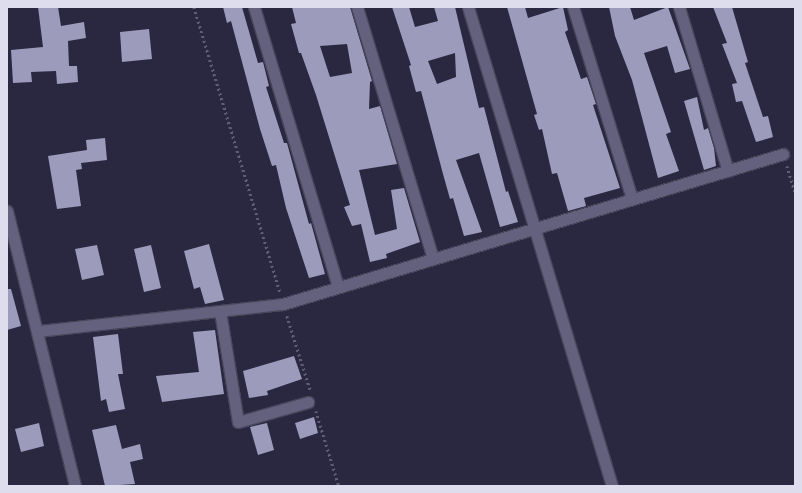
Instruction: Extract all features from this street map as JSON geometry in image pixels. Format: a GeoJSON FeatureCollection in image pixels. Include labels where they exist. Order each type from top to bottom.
{"type":"FeatureCollection","features":[{"type":"Feature","properties":{"kind":"street"},"geometry":{"type":"LineString","coordinates":[[254,7],[338,287]]}},
{"type":"Feature","properties":{"kind":"street"},"geometry":{"type":"LineString","coordinates":[[357,7],[433,258]]}},
{"type":"Feature","properties":{"kind":"street"},"geometry":{"type":"LineString","coordinates":[[468,7],[612,486]]}},
{"type":"Feature","properties":{"kind":"street"},"geometry":{"type":"LineString","coordinates":[[573,7],[632,199]]}},
{"type":"Feature","properties":{"kind":"street"},"geometry":{"type":"LineString","coordinates":[[679,7],[728,171]]}},
{"type":"Feature","properties":{"kind":"street"},"geometry":{"type":"LineString","coordinates":[[38,331],[283,304],[783,154]]}},
{"type":"Feature","properties":{"kind":"street"},"geometry":{"type":"LineString","coordinates":[[7,211],[38,331],[75,486]]}},
{"type":"Feature","properties":{"kind":"street"},"geometry":{"type":"LineString","coordinates":[[220,311],[238,422],[308,402]]}},
{"type":"Feature","properties":{"kind":"path"},"geometry":{"type":"LineString","coordinates":[[194,7],[283,304]]}},
{"type":"Feature","properties":{"kind":"path"},"geometry":{"type":"LineString","coordinates":[[783,154],[795,192]]}},
{"type":"Feature","properties":{"kind":"building"},"geometry":{"type":"Polygon","coordinates":[[[38,7],[58,7],[61,26],[84,22],[86,38],[68,41],[69,66],[77,66],[78,82],[57,84],[56,71],[31,72],[32,82],[13,83],[11,50],[43,47],[38,7]]]}},
{"type":"Feature","properties":{"kind":"building"},"geometry":{"type":"Polygon","coordinates":[[[223,7],[242,7],[258,63],[263,62],[269,86],[266,87],[284,143],[287,143],[309,224],[311,223],[325,274],[309,278],[286,208],[276,165],[272,166],[260,129],[231,21],[227,23],[223,7]]]}},
{"type":"Feature","properties":{"kind":"building"},"geometry":{"type":"Polygon","coordinates":[[[292,7],[350,7],[372,81],[370,82],[369,109],[380,106],[397,164],[359,170],[375,235],[397,229],[391,190],[404,188],[420,242],[386,254],[387,258],[370,262],[361,224],[352,226],[344,207],[350,205],[316,95],[301,53],[299,53],[291,24],[296,23],[292,7]],[[347,44],[320,46],[330,77],[352,73],[347,44]]]}},
{"type":"Feature","properties":{"kind":"building"},"geometry":{"type":"Polygon","coordinates":[[[392,7],[409,7],[415,27],[438,21],[434,7],[455,7],[479,108],[484,107],[506,192],[508,191],[518,222],[500,227],[479,153],[456,160],[482,232],[464,236],[453,198],[450,199],[421,91],[416,92],[409,66],[411,65],[392,7]],[[455,53],[428,61],[437,84],[456,77],[455,53]]]}},
{"type":"Feature","properties":{"kind":"building"},"geometry":{"type":"Polygon","coordinates":[[[507,7],[525,7],[528,18],[563,7],[568,30],[565,32],[581,79],[587,77],[596,104],[593,105],[620,188],[584,198],[586,206],[568,211],[557,173],[552,174],[542,129],[539,130],[534,115],[537,114],[507,7]]]}},
{"type":"Feature","properties":{"kind":"building"},"geometry":{"type":"Polygon","coordinates":[[[609,7],[630,7],[634,20],[668,7],[690,69],[675,73],[667,46],[644,53],[671,132],[666,134],[679,171],[658,178],[632,80],[615,36],[609,7]]]}},
{"type":"Feature","properties":{"kind":"building"},"geometry":{"type":"Polygon","coordinates":[[[713,7],[732,7],[748,62],[745,63],[763,117],[768,116],[773,137],[756,142],[742,101],[736,102],[732,84],[737,83],[722,44],[727,43],[713,7]]]}},
{"type":"Feature","properties":{"kind":"building"},"geometry":{"type":"Polygon","coordinates":[[[149,29],[152,59],[122,62],[120,32],[149,29]]]}},
{"type":"Feature","properties":{"kind":"building"},"geometry":{"type":"Polygon","coordinates":[[[697,97],[704,130],[708,128],[714,148],[716,166],[704,170],[684,101],[697,97]]]}},
{"type":"Feature","properties":{"kind":"building"},"geometry":{"type":"Polygon","coordinates":[[[105,138],[107,160],[81,163],[82,169],[76,170],[81,206],[57,209],[48,156],[87,150],[86,140],[105,138]]]}},
{"type":"Feature","properties":{"kind":"building"},"geometry":{"type":"Polygon","coordinates":[[[209,244],[224,300],[205,304],[200,287],[194,289],[184,251],[209,244]]]}},
{"type":"Feature","properties":{"kind":"building"},"geometry":{"type":"Polygon","coordinates":[[[97,245],[104,275],[82,280],[75,249],[97,245]]]}},
{"type":"Feature","properties":{"kind":"building"},"geometry":{"type":"Polygon","coordinates":[[[151,245],[161,288],[144,292],[134,249],[151,245]]]}},
{"type":"Feature","properties":{"kind":"building"},"geometry":{"type":"Polygon","coordinates":[[[7,289],[11,289],[21,326],[7,330],[7,289]]]}},
{"type":"Feature","properties":{"kind":"building"},"geometry":{"type":"Polygon","coordinates":[[[215,330],[224,394],[162,402],[156,376],[199,372],[193,332],[215,330]]]}},
{"type":"Feature","properties":{"kind":"building"},"geometry":{"type":"Polygon","coordinates":[[[118,334],[123,374],[118,374],[125,409],[109,412],[106,399],[101,401],[93,337],[118,334]]]}},
{"type":"Feature","properties":{"kind":"building"},"geometry":{"type":"Polygon","coordinates":[[[294,356],[302,379],[267,391],[268,395],[249,398],[243,371],[294,356]]]}},
{"type":"Feature","properties":{"kind":"building"},"geometry":{"type":"Polygon","coordinates":[[[314,417],[318,433],[300,439],[295,423],[314,417]]]}},
{"type":"Feature","properties":{"kind":"building"},"geometry":{"type":"Polygon","coordinates":[[[39,423],[44,446],[21,452],[15,429],[39,423]]]}},
{"type":"Feature","properties":{"kind":"building"},"geometry":{"type":"Polygon","coordinates":[[[267,423],[274,450],[258,455],[250,427],[267,423]]]}},
{"type":"Feature","properties":{"kind":"building"},"geometry":{"type":"Polygon","coordinates":[[[116,425],[122,449],[140,444],[143,459],[130,462],[135,484],[105,486],[92,430],[116,425]]]}}]}
